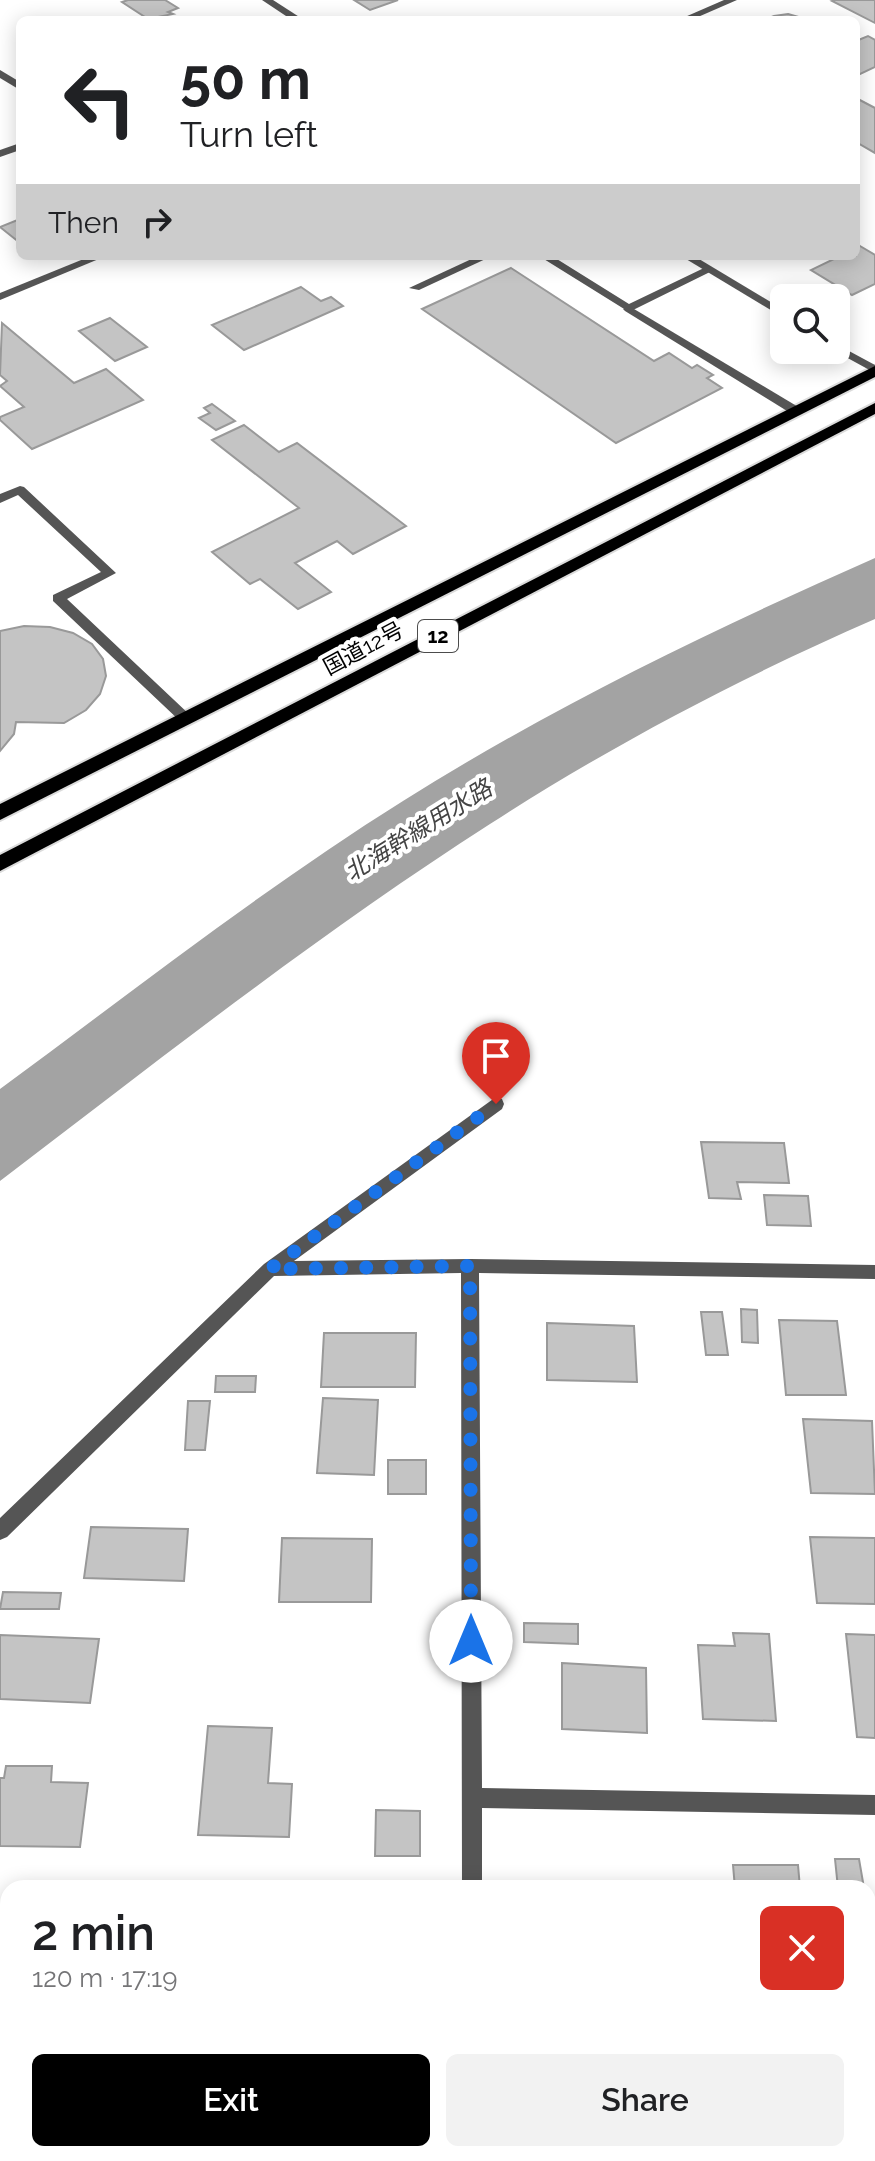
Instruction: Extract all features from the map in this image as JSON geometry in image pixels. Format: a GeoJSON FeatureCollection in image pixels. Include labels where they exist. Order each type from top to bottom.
{"type":"FeatureCollection","features":[{"type":"Feature","properties":{"kind":"highway","name":"国道12号"},"geometry":{"type":"LineString","coordinates":[[0,813],[875,371]]}},
{"type":"Feature","properties":{"kind":"highway","name":"国道12号"},"geometry":{"type":"LineString","coordinates":[[0,864],[875,408]]}},
{"type":"Feature","properties":{"kind":"street"},"geometry":{"type":"LineString","coordinates":[[267,0],[293,16]]}},
{"type":"Feature","properties":{"kind":"street"},"geometry":{"type":"LineString","coordinates":[[693,16],[732,0]]}},
{"type":"Feature","properties":{"kind":"street"},"geometry":{"type":"LineString","coordinates":[[0,297],[91,260]]}},
{"type":"Feature","properties":{"kind":"street"},"geometry":{"type":"LineString","coordinates":[[415,288],[478,260]]}},
{"type":"Feature","properties":{"kind":"street"},"geometry":{"type":"LineString","coordinates":[[550,260],[796,411]]}},
{"type":"Feature","properties":{"kind":"street"},"geometry":{"type":"LineString","coordinates":[[692,260],[770,307]]}},
{"type":"Feature","properties":{"kind":"street"},"geometry":{"type":"LineString","coordinates":[[629,309],[708,270]]}},
{"type":"Feature","properties":{"kind":"street"},"geometry":{"type":"LineString","coordinates":[[850,356],[875,371]]}},
{"type":"Feature","properties":{"kind":"street"},"geometry":{"type":"LineString","coordinates":[[0,499],[20,490],[110,573],[58,598],[186,719]]}},
{"type":"Feature","properties":{"kind":"street"},"geometry":{"type":"LineString","coordinates":[[0,1531],[270,1269],[496,1104]]}},
{"type":"Feature","properties":{"kind":"street"},"geometry":{"type":"LineString","coordinates":[[270,1269],[470,1266],[875,1272]]}},
{"type":"Feature","properties":{"kind":"street"},"geometry":{"type":"LineString","coordinates":[[470,1266],[472,1880]]}},
{"type":"Feature","properties":{"kind":"street"},"geometry":{"type":"LineString","coordinates":[[471,1798],[875,1805]]}},
{"type":"Feature","properties":{"kind":"water","name":"北海幹線用水路"},"geometry":{"type":"Polygon","coordinates":[[[875,558],[875,619],[776,664],[678,714],[490,824],[302,953],[0,1181],[0,1089],[249,905],[351,834],[517,733],[694,641],[875,558]]]}},
{"type":"Feature","properties":{"kind":"building"},"geometry":{"type":"Polygon","coordinates":[[[165,0],[178,8],[168,12],[173,14],[143,16],[122,2],[165,0]]]}},
{"type":"Feature","properties":{"kind":"building"},"geometry":{"type":"Polygon","coordinates":[[[354,0],[398,0],[370,10],[354,0]]]}},
{"type":"Feature","properties":{"kind":"building"},"geometry":{"type":"Polygon","coordinates":[[[875,0],[875,23],[832,1],[875,0]]]}},
{"type":"Feature","properties":{"kind":"building"},"geometry":{"type":"Polygon","coordinates":[[[868,36],[875,40],[875,67],[860,74],[860,39],[868,36]]]}},
{"type":"Feature","properties":{"kind":"building"},"geometry":{"type":"Polygon","coordinates":[[[860,100],[875,108],[875,153],[860,144],[860,100]]]}},
{"type":"Feature","properties":{"kind":"building"},"geometry":{"type":"Polygon","coordinates":[[[16,221],[16,240],[0,227],[16,221]]]}},
{"type":"Feature","properties":{"kind":"building"},"geometry":{"type":"Polygon","coordinates":[[[860,246],[875,255],[875,284],[852,295],[850,284],[834,284],[811,270],[832,260],[860,260],[860,246]]]}},
{"type":"Feature","properties":{"kind":"building"},"geometry":{"type":"Polygon","coordinates":[[[511,268],[654,361],[669,353],[692,368],[697,365],[713,375],[707,378],[722,388],[616,443],[422,309],[511,268]]]}},
{"type":"Feature","properties":{"kind":"building"},"geometry":{"type":"Polygon","coordinates":[[[301,287],[321,301],[331,297],[343,306],[244,350],[212,325],[301,287]]]}},
{"type":"Feature","properties":{"kind":"building"},"geometry":{"type":"Polygon","coordinates":[[[110,318],[147,347],[115,361],[79,331],[110,318]]]}},
{"type":"Feature","properties":{"kind":"building"},"geometry":{"type":"Polygon","coordinates":[[[2,323],[74,383],[106,369],[143,400],[32,449],[0,420],[0,417],[24,407],[0,386],[7,381],[0,375],[2,323]]]}},
{"type":"Feature","properties":{"kind":"building"},"geometry":{"type":"Polygon","coordinates":[[[212,404],[235,421],[216,430],[199,418],[210,413],[204,408],[212,404]]]}},
{"type":"Feature","properties":{"kind":"building"},"geometry":{"type":"Polygon","coordinates":[[[244,425],[279,452],[297,443],[406,526],[353,554],[337,541],[295,563],[331,592],[298,609],[260,579],[250,584],[212,552],[299,508],[212,440],[244,425]]]}},
{"type":"Feature","properties":{"kind":"building"},"geometry":{"type":"Polygon","coordinates":[[[24,626],[50,627],[73,633],[92,644],[103,659],[106,676],[100,694],[86,710],[64,723],[16,722],[14,734],[0,751],[0,631],[24,626]]]}},
{"type":"Feature","properties":{"kind":"building"},"geometry":{"type":"Polygon","coordinates":[[[701,1142],[784,1143],[789,1183],[737,1182],[741,1199],[709,1198],[701,1142]]]}},
{"type":"Feature","properties":{"kind":"building"},"geometry":{"type":"Polygon","coordinates":[[[764,1195],[808,1196],[811,1226],[767,1225],[764,1195]]]}},
{"type":"Feature","properties":{"kind":"building"},"geometry":{"type":"Polygon","coordinates":[[[741,1309],[757,1310],[758,1343],[742,1342],[741,1309]]]}},
{"type":"Feature","properties":{"kind":"building"},"geometry":{"type":"Polygon","coordinates":[[[701,1312],[722,1312],[728,1355],[706,1355],[701,1312]]]}},
{"type":"Feature","properties":{"kind":"building"},"geometry":{"type":"Polygon","coordinates":[[[779,1320],[837,1321],[846,1395],[786,1395],[779,1320]]]}},
{"type":"Feature","properties":{"kind":"building"},"geometry":{"type":"Polygon","coordinates":[[[547,1323],[634,1326],[637,1382],[547,1380],[547,1323]]]}},
{"type":"Feature","properties":{"kind":"building"},"geometry":{"type":"Polygon","coordinates":[[[324,1333],[416,1333],[415,1387],[321,1387],[324,1333]]]}},
{"type":"Feature","properties":{"kind":"building"},"geometry":{"type":"Polygon","coordinates":[[[216,1376],[256,1376],[255,1392],[215,1392],[216,1376]]]}},
{"type":"Feature","properties":{"kind":"building"},"geometry":{"type":"Polygon","coordinates":[[[323,1398],[378,1400],[374,1475],[317,1473],[323,1398]]]}},
{"type":"Feature","properties":{"kind":"building"},"geometry":{"type":"Polygon","coordinates":[[[188,1401],[210,1401],[205,1450],[185,1450],[188,1401]]]}},
{"type":"Feature","properties":{"kind":"building"},"geometry":{"type":"Polygon","coordinates":[[[803,1419],[872,1421],[875,1494],[811,1493],[803,1419]]]}},
{"type":"Feature","properties":{"kind":"building"},"geometry":{"type":"Polygon","coordinates":[[[388,1460],[426,1460],[426,1494],[388,1494],[388,1460]]]}},
{"type":"Feature","properties":{"kind":"building"},"geometry":{"type":"Polygon","coordinates":[[[91,1527],[188,1529],[184,1581],[84,1578],[91,1527]]]}},
{"type":"Feature","properties":{"kind":"building"},"geometry":{"type":"Polygon","coordinates":[[[810,1537],[875,1538],[875,1604],[817,1603],[810,1537]]]}},
{"type":"Feature","properties":{"kind":"building"},"geometry":{"type":"Polygon","coordinates":[[[282,1538],[372,1539],[371,1602],[279,1602],[282,1538]]]}},
{"type":"Feature","properties":{"kind":"building"},"geometry":{"type":"Polygon","coordinates":[[[3,1592],[61,1593],[59,1609],[0,1609],[3,1592]]]}},
{"type":"Feature","properties":{"kind":"building"},"geometry":{"type":"Polygon","coordinates":[[[524,1623],[578,1624],[578,1644],[524,1642],[524,1623]]]}},
{"type":"Feature","properties":{"kind":"building"},"geometry":{"type":"Polygon","coordinates":[[[733,1633],[769,1634],[776,1721],[703,1719],[698,1645],[735,1646],[733,1633]]]}},
{"type":"Feature","properties":{"kind":"building"},"geometry":{"type":"Polygon","coordinates":[[[846,1634],[875,1635],[875,1738],[857,1737],[846,1634]]]}},
{"type":"Feature","properties":{"kind":"building"},"geometry":{"type":"Polygon","coordinates":[[[0,1635],[99,1639],[90,1703],[0,1699],[0,1635]]]}},
{"type":"Feature","properties":{"kind":"building"},"geometry":{"type":"Polygon","coordinates":[[[562,1663],[646,1668],[647,1733],[562,1729],[562,1663]]]}},
{"type":"Feature","properties":{"kind":"building"},"geometry":{"type":"Polygon","coordinates":[[[208,1726],[272,1728],[268,1783],[292,1784],[289,1837],[198,1835],[208,1726]]]}},
{"type":"Feature","properties":{"kind":"building"},"geometry":{"type":"Polygon","coordinates":[[[6,1766],[52,1766],[51,1782],[88,1783],[80,1847],[0,1846],[0,1778],[4,1778],[6,1766]]]}},
{"type":"Feature","properties":{"kind":"building"},"geometry":{"type":"Polygon","coordinates":[[[376,1810],[420,1811],[420,1856],[375,1856],[376,1810]]]}},
{"type":"Feature","properties":{"kind":"building"},"geometry":{"type":"Polygon","coordinates":[[[835,1859],[859,1859],[863,1880],[837,1880],[835,1859]]]}},
{"type":"Feature","properties":{"kind":"building"},"geometry":{"type":"Polygon","coordinates":[[[733,1865],[798,1865],[799,1880],[734,1880],[733,1865]]]}},
{"type":"Feature","properties":{"kind":"route"},"geometry":{"type":"LineString","coordinates":[[471,1641],[470,1266],[270,1269],[496,1104]]}}]}
